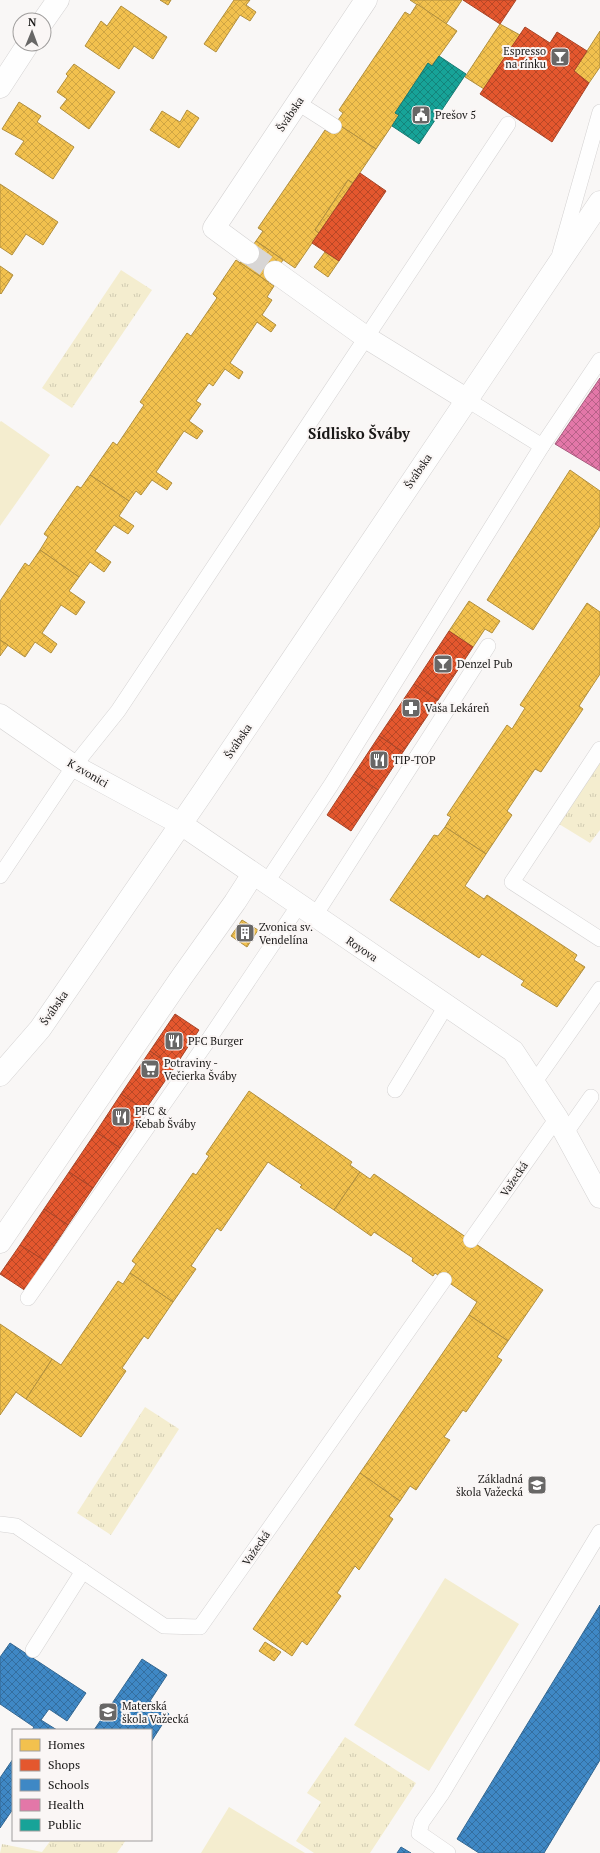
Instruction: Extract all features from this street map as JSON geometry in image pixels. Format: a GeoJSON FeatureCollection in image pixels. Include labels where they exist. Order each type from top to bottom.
{"type":"FeatureCollection","features":[{"type":"Feature","properties":{"kind":"street"},"geometry":{"type":"LineString","coordinates":[[50,12],[58,0]]}},
{"type":"Feature","properties":{"kind":"street","name":"Švábska"},"geometry":{"type":"LineString","coordinates":[[248,253],[214,228],[366,0]]}},
{"type":"Feature","properties":{"kind":"street"},"geometry":{"type":"LineString","coordinates":[[0,87],[23,52]]}},
{"type":"Feature","properties":{"kind":"street","name":"Švábska"},"geometry":{"type":"LineString","coordinates":[[0,1075],[40,1029],[181,824],[466,399],[597,207]]}},
{"type":"Feature","properties":{"kind":"street"},"geometry":{"type":"LineString","coordinates":[[275,272],[367,338],[466,399]]}},
{"type":"Feature","properties":{"kind":"street","name":"K zvonici"},"geometry":{"type":"LineString","coordinates":[[0,715],[74,766],[181,824]]}},
{"type":"Feature","properties":{"kind":"street","name":"Royova"},"geometry":{"type":"LineString","coordinates":[[181,824],[259,879],[513,1051],[561,1126],[600,1197]]}},
{"type":"Feature","properties":{"kind":"street"},"geometry":{"type":"LineString","coordinates":[[0,1242],[259,879]]}},
{"type":"Feature","properties":{"kind":"lane"},"geometry":{"type":"LineString","coordinates":[[298,103],[334,126]]}},
{"type":"Feature","properties":{"kind":"lane"},"geometry":{"type":"LineString","coordinates":[[556,266],[600,112]]}},
{"type":"Feature","properties":{"kind":"lane"},"geometry":{"type":"LineString","coordinates":[[0,876],[74,766],[112,720],[508,124]]}},
{"type":"Feature","properties":{"kind":"lane"},"geometry":{"type":"LineString","coordinates":[[259,879],[331,785],[542,446],[600,360]]}},
{"type":"Feature","properties":{"kind":"lane"},"geometry":{"type":"LineString","coordinates":[[466,399],[542,446]]}},
{"type":"Feature","properties":{"kind":"lane"},"geometry":{"type":"LineString","coordinates":[[28,1298],[207,1042],[306,911],[488,646]]}},
{"type":"Feature","properties":{"kind":"lane"},"geometry":{"type":"LineString","coordinates":[[600,749],[512,882],[600,939]]}},
{"type":"Feature","properties":{"kind":"lane"},"geometry":{"type":"LineString","coordinates":[[534,1083],[600,989]]}},
{"type":"Feature","properties":{"kind":"lane"},"geometry":{"type":"LineString","coordinates":[[395,1090],[446,1006]]}},
{"type":"Feature","properties":{"kind":"lane","name":"Važecká"},"geometry":{"type":"LineString","coordinates":[[471,1240],[561,1126],[591,1097]]}},
{"type":"Feature","properties":{"kind":"lane","name":"Važecká"},"geometry":{"type":"LineString","coordinates":[[0,1524],[16,1526],[164,1626],[200,1627],[444,1280]]}},
{"type":"Feature","properties":{"kind":"lane"},"geometry":{"type":"LineString","coordinates":[[448,1853],[419,1833],[422,1822],[441,1795],[600,1532]]}},
{"type":"Feature","properties":{"kind":"lane"},"geometry":{"type":"LineString","coordinates":[[33,1650],[83,1571]]}},
{"type":"Feature","properties":{"kind":"green space"},"geometry":{"type":"Polygon","coordinates":[[[121,270],[152,290],[72,408],[42,388],[121,270]]]}},
{"type":"Feature","properties":{"kind":"green space"},"geometry":{"type":"Polygon","coordinates":[[[1,421],[50,455],[0,526],[0,422],[1,421]]]}},
{"type":"Feature","properties":{"kind":"green space"},"geometry":{"type":"Polygon","coordinates":[[[600,761],[600,830],[590,843],[559,824],[600,761]]]}},
{"type":"Feature","properties":{"kind":"green space"},"geometry":{"type":"Polygon","coordinates":[[[145,1407],[179,1429],[111,1535],[77,1513],[145,1407]]]}},
{"type":"Feature","properties":{"kind":"green space"},"geometry":{"type":"Polygon","coordinates":[[[445,1578],[519,1624],[429,1771],[354,1725],[445,1578]]]}},
{"type":"Feature","properties":{"kind":"green space"},"geometry":{"type":"Polygon","coordinates":[[[345,1737],[416,1783],[370,1853],[314,1853],[296,1841],[321,1802],[307,1793],[345,1737]]]}},
{"type":"Feature","properties":{"kind":"green space"},"geometry":{"type":"Polygon","coordinates":[[[229,1807],[305,1853],[201,1853],[229,1807]]]}},
{"type":"Feature","properties":{"kind":"green space"},"geometry":{"type":"Polygon","coordinates":[[[50,1841],[125,1841],[117,1853],[0,1853],[2,1844],[42,1852],[50,1841]]]}},
{"type":"Feature","properties":{"kind":"building: Homes"},"geometry":{"type":"Polygon","coordinates":[[[160,0],[171,0],[168,5],[160,0]]]}},
{"type":"Feature","properties":{"kind":"building: Homes"},"geometry":{"type":"Polygon","coordinates":[[[234,0],[250,0],[246,5],[256,12],[250,21],[240,15],[216,52],[204,44],[234,0]]]}},
{"type":"Feature","properties":{"kind":"building: Homes"},"geometry":{"type":"Polygon","coordinates":[[[410,0],[462,0],[446,24],[410,0]]]}},
{"type":"Feature","properties":{"kind":"building: Homes"},"geometry":{"type":"Polygon","coordinates":[[[417,4],[457,31],[432,66],[428,63],[395,113],[399,115],[376,149],[336,123],[343,113],[339,110],[405,12],[410,15],[417,4]]]}},
{"type":"Feature","properties":{"kind":"building: Homes"},"geometry":{"type":"Polygon","coordinates":[[[121,6],[167,37],[153,59],[134,46],[119,69],[85,46],[101,21],[107,26],[121,6]]]}},
{"type":"Feature","properties":{"kind":"building: Homes"},"geometry":{"type":"Polygon","coordinates":[[[500,24],[520,35],[484,89],[465,77],[500,24]]]}},
{"type":"Feature","properties":{"kind":"building: Homes"},"geometry":{"type":"Polygon","coordinates":[[[600,31],[600,67],[589,83],[574,71],[600,31]]]}},
{"type":"Feature","properties":{"kind":"building: Homes"},"geometry":{"type":"Polygon","coordinates":[[[74,64],[115,92],[89,129],[60,108],[67,99],[57,92],[68,76],[66,74],[74,64]]]}},
{"type":"Feature","properties":{"kind":"building: Homes"},"geometry":{"type":"Polygon","coordinates":[[[19,102],[41,116],[37,122],[74,147],[53,179],[15,154],[24,141],[2,129],[19,102]]]}},
{"type":"Feature","properties":{"kind":"building: Homes"},"geometry":{"type":"Polygon","coordinates":[[[187,110],[199,118],[179,148],[150,130],[162,111],[180,122],[187,110]]]}},
{"type":"Feature","properties":{"kind":"building: Homes"},"geometry":{"type":"Polygon","coordinates":[[[336,123],[376,149],[353,183],[348,180],[315,230],[319,233],[295,268],[256,241],[263,231],[258,228],[325,130],[330,133],[336,123]]]}},
{"type":"Feature","properties":{"kind":"building: Homes"},"geometry":{"type":"Polygon","coordinates":[[[348,180],[353,183],[319,233],[315,230],[348,180]]]}},
{"type":"Feature","properties":{"kind":"building: Homes"},"geometry":{"type":"Polygon","coordinates":[[[0,184],[58,222],[43,245],[26,234],[12,255],[0,247],[0,184]]]}},
{"type":"Feature","properties":{"kind":"building: Homes"},"geometry":{"type":"Polygon","coordinates":[[[256,241],[283,260],[268,282],[240,263],[256,241]]]}},
{"type":"Feature","properties":{"kind":"building: Homes"},"geometry":{"type":"Polygon","coordinates":[[[325,252],[339,261],[328,277],[314,267],[325,252]]]}},
{"type":"Feature","properties":{"kind":"building: Homes"},"geometry":{"type":"Polygon","coordinates":[[[236,260],[274,286],[267,297],[272,300],[262,315],[276,325],[271,332],[257,322],[230,363],[243,372],[239,379],[225,369],[213,386],[209,383],[196,401],[201,404],[189,421],[203,431],[197,439],[184,431],[156,472],[172,483],[167,490],[152,480],[141,495],[136,491],[129,501],[90,475],[113,442],[117,445],[144,405],[140,402],[187,333],[191,336],[217,298],[213,294],[236,260]]]}},
{"type":"Feature","properties":{"kind":"building: Homes"},"geometry":{"type":"Polygon","coordinates":[[[0,266],[13,275],[1,294],[0,293],[0,266]]]}},
{"type":"Feature","properties":{"kind":"building: Homes"},"geometry":{"type":"Polygon","coordinates":[[[570,470],[600,491],[600,526],[533,630],[487,600],[570,470]]]}},
{"type":"Feature","properties":{"kind":"building: Homes"},"geometry":{"type":"Polygon","coordinates":[[[90,475],[129,501],[119,516],[134,526],[128,534],[114,525],[95,551],[111,562],[104,572],[90,562],[79,577],[40,550],[48,537],[44,534],[77,486],[81,488],[90,475]]]}},
{"type":"Feature","properties":{"kind":"building: Homes"},"geometry":{"type":"Polygon","coordinates":[[[40,550],[79,577],[69,591],[85,602],[76,615],[61,605],[42,633],[57,644],[51,653],[35,642],[25,657],[0,640],[0,601],[25,563],[29,566],[40,550]]]}},
{"type":"Feature","properties":{"kind":"building: Homes"},"geometry":{"type":"Polygon","coordinates":[[[469,601],[500,621],[492,633],[485,629],[473,647],[449,631],[469,601]]]}},
{"type":"Feature","properties":{"kind":"building: Homes"},"geometry":{"type":"Polygon","coordinates":[[[587,603],[600,612],[600,674],[579,706],[583,709],[541,772],[535,769],[507,811],[512,815],[486,854],[445,827],[451,817],[447,815],[507,725],[512,729],[525,708],[520,705],[587,603]]]}},
{"type":"Feature","properties":{"kind":"building: Homes"},"geometry":{"type":"Polygon","coordinates":[[[0,640],[8,645],[0,656],[0,640]]]}},
{"type":"Feature","properties":{"kind":"building: Homes"},"geometry":{"type":"Polygon","coordinates":[[[445,827],[486,854],[465,886],[484,899],[487,895],[577,955],[574,960],[585,967],[557,1007],[521,985],[524,981],[482,954],[479,958],[390,900],[434,835],[438,836],[445,827]]]}},
{"type":"Feature","properties":{"kind":"building: Homes","name":"Zvonica sv. Vendelína"},"geometry":{"type":"Polygon","coordinates":[[[242,920],[258,930],[247,947],[231,936],[242,920]]]}},
{"type":"Feature","properties":{"kind":"building: Homes"},"geometry":{"type":"Polygon","coordinates":[[[249,1091],[352,1162],[350,1165],[360,1172],[334,1210],[300,1187],[302,1185],[268,1162],[221,1231],[217,1228],[191,1266],[196,1269],[173,1302],[130,1273],[136,1264],[132,1261],[193,1173],[196,1175],[209,1156],[206,1154],[249,1091]]]}},
{"type":"Feature","properties":{"kind":"building: Homes"},"geometry":{"type":"Polygon","coordinates":[[[360,1172],[370,1179],[374,1174],[543,1290],[508,1341],[469,1315],[477,1302],[435,1273],[433,1276],[412,1261],[413,1258],[374,1232],[371,1236],[334,1210],[360,1172]]]}},
{"type":"Feature","properties":{"kind":"building: Homes"},"geometry":{"type":"Polygon","coordinates":[[[130,1273],[173,1302],[148,1339],[144,1336],[122,1368],[126,1371],[81,1437],[26,1399],[52,1359],[61,1365],[118,1281],[123,1284],[130,1273]]]}},
{"type":"Feature","properties":{"kind":"building: Homes"},"geometry":{"type":"Polygon","coordinates":[[[469,1315],[508,1341],[497,1357],[502,1360],[466,1412],[463,1410],[444,1437],[450,1440],[416,1490],[410,1486],[400,1501],[360,1473],[469,1315]]]}},
{"type":"Feature","properties":{"kind":"building: Homes"},"geometry":{"type":"Polygon","coordinates":[[[0,1324],[52,1359],[26,1399],[16,1392],[0,1415],[0,1324]]]}},
{"type":"Feature","properties":{"kind":"building: Homes"},"geometry":{"type":"Polygon","coordinates":[[[360,1473],[400,1501],[389,1516],[393,1519],[359,1570],[355,1566],[337,1593],[341,1596],[307,1645],[302,1641],[292,1656],[253,1629],[360,1473]]]}},
{"type":"Feature","properties":{"kind":"building: Homes"},"geometry":{"type":"Polygon","coordinates":[[[265,1642],[281,1652],[274,1661],[259,1651],[265,1642]]]}},
{"type":"Feature","properties":{"kind":"building: Shops"},"geometry":{"type":"Polygon","coordinates":[[[463,0],[516,0],[500,24],[463,0]]]}},
{"type":"Feature","properties":{"kind":"building: Shops"},"geometry":{"type":"Polygon","coordinates":[[[525,27],[550,43],[557,32],[587,51],[574,71],[589,83],[552,142],[480,94],[525,27]]]}},
{"type":"Feature","properties":{"kind":"building: Shops"},"geometry":{"type":"Polygon","coordinates":[[[360,173],[386,191],[339,261],[312,243],[360,173]]]}},
{"type":"Feature","properties":{"kind":"building: Shops"},"geometry":{"type":"Polygon","coordinates":[[[449,631],[473,647],[438,700],[414,684],[449,631]]]}},
{"type":"Feature","properties":{"kind":"building: Shops"},"geometry":{"type":"Polygon","coordinates":[[[414,684],[438,700],[403,752],[379,736],[414,684]]]}},
{"type":"Feature","properties":{"kind":"building: Shops"},"geometry":{"type":"Polygon","coordinates":[[[379,736],[403,752],[378,790],[354,774],[379,736]]]}},
{"type":"Feature","properties":{"kind":"building: Shops"},"geometry":{"type":"Polygon","coordinates":[[[354,774],[378,790],[351,831],[327,815],[354,774]]]}},
{"type":"Feature","properties":{"kind":"building: Shops","name":"PFC Burger"},"geometry":{"type":"Polygon","coordinates":[[[175,1014],[199,1030],[176,1065],[164,1057],[163,1060],[150,1051],[175,1014]]]}},
{"type":"Feature","properties":{"kind":"building: Shops"},"geometry":{"type":"Polygon","coordinates":[[[150,1051],[163,1060],[164,1057],[176,1065],[145,1110],[121,1094],[150,1051]]]}},
{"type":"Feature","properties":{"kind":"building: Shops"},"geometry":{"type":"Polygon","coordinates":[[[121,1094],[145,1110],[120,1148],[96,1132],[121,1094]]]}},
{"type":"Feature","properties":{"kind":"building: Shops"},"geometry":{"type":"Polygon","coordinates":[[[96,1132],[120,1148],[93,1188],[69,1172],[96,1132]]]}},
{"type":"Feature","properties":{"kind":"building: Shops"},"geometry":{"type":"Polygon","coordinates":[[[69,1172],[93,1188],[68,1225],[44,1209],[69,1172]]]}},
{"type":"Feature","properties":{"kind":"building: Shops"},"geometry":{"type":"Polygon","coordinates":[[[44,1209],[68,1225],[44,1261],[20,1245],[44,1209]]]}},
{"type":"Feature","properties":{"kind":"building: Shops"},"geometry":{"type":"Polygon","coordinates":[[[20,1245],[50,1264],[26,1291],[0,1274],[20,1245]]]}},
{"type":"Feature","properties":{"kind":"building: Schools"},"geometry":{"type":"Polygon","coordinates":[[[600,1605],[600,1760],[544,1853],[479,1853],[457,1839],[600,1605]]]}},
{"type":"Feature","properties":{"kind":"building: Schools"},"geometry":{"type":"Polygon","coordinates":[[[10,1643],[86,1693],[67,1721],[49,1709],[41,1720],[55,1729],[33,1729],[34,1727],[0,1704],[0,1657],[10,1643]]]}},
{"type":"Feature","properties":{"kind":"building: Schools"},"geometry":{"type":"Polygon","coordinates":[[[142,1659],[167,1675],[150,1701],[169,1714],[152,1740],[152,1729],[95,1729],[142,1659]]]}},
{"type":"Feature","properties":{"kind":"building: Schools"},"geometry":{"type":"Polygon","coordinates":[[[12,1760],[12,1810],[0,1828],[0,1778],[12,1760]]]}},
{"type":"Feature","properties":{"kind":"building: Schools"},"geometry":{"type":"Polygon","coordinates":[[[401,1847],[411,1853],[397,1853],[401,1847]]]}},
{"type":"Feature","properties":{"kind":"building: Health"},"geometry":{"type":"Polygon","coordinates":[[[600,378],[600,471],[555,444],[600,378]]]}},
{"type":"Feature","properties":{"kind":"building: Public"},"geometry":{"type":"Polygon","coordinates":[[[439,56],[466,74],[419,144],[392,126],[399,115],[395,113],[428,63],[432,66],[439,56]]]}},
{"type":"Feature","properties":{"kind":"tunnel"},"geometry":{"type":"LineString","coordinates":[[248,253],[275,272]]}},
{"type":"Feature","properties":{"kind":"place","name":"Espresso na rínku"},"geometry":{"type":"Point","coordinates":[560,57]}},
{"type":"Feature","properties":{"kind":"place","name":"Prešov 5"},"geometry":{"type":"Point","coordinates":[421,115]}},
{"type":"Feature","properties":{"kind":"place","name":"Denzel Pub"},"geometry":{"type":"Point","coordinates":[443,664]}},
{"type":"Feature","properties":{"kind":"place","name":"Vaša Lekáreň"},"geometry":{"type":"Point","coordinates":[411,708]}},
{"type":"Feature","properties":{"kind":"place","name":"TIP-TOP"},"geometry":{"type":"Point","coordinates":[379,760]}},
{"type":"Feature","properties":{"kind":"place","name":"Zvonica sv. Vendelína"},"geometry":{"type":"Point","coordinates":[245,933]}},
{"type":"Feature","properties":{"kind":"place","name":"PFC Burger"},"geometry":{"type":"Point","coordinates":[174,1041]}},
{"type":"Feature","properties":{"kind":"place","name":"Potraviny - Večierka Šváby"},"geometry":{"type":"Point","coordinates":[150,1069]}},
{"type":"Feature","properties":{"kind":"place","name":"PFC & Kebab Šváby"},"geometry":{"type":"Point","coordinates":[121,1117]}},
{"type":"Feature","properties":{"kind":"place","name":"Základná škola Važecká"},"geometry":{"type":"Point","coordinates":[537,1485]}},
{"type":"Feature","properties":{"kind":"place","name":"Materská škola Važecká"},"geometry":{"type":"Point","coordinates":[108,1712]}},
{"type":"Feature","properties":{"kind":"district","name":"Sídlisko Šváby"},"geometry":{"type":"Point","coordinates":[359,434]}}]}
